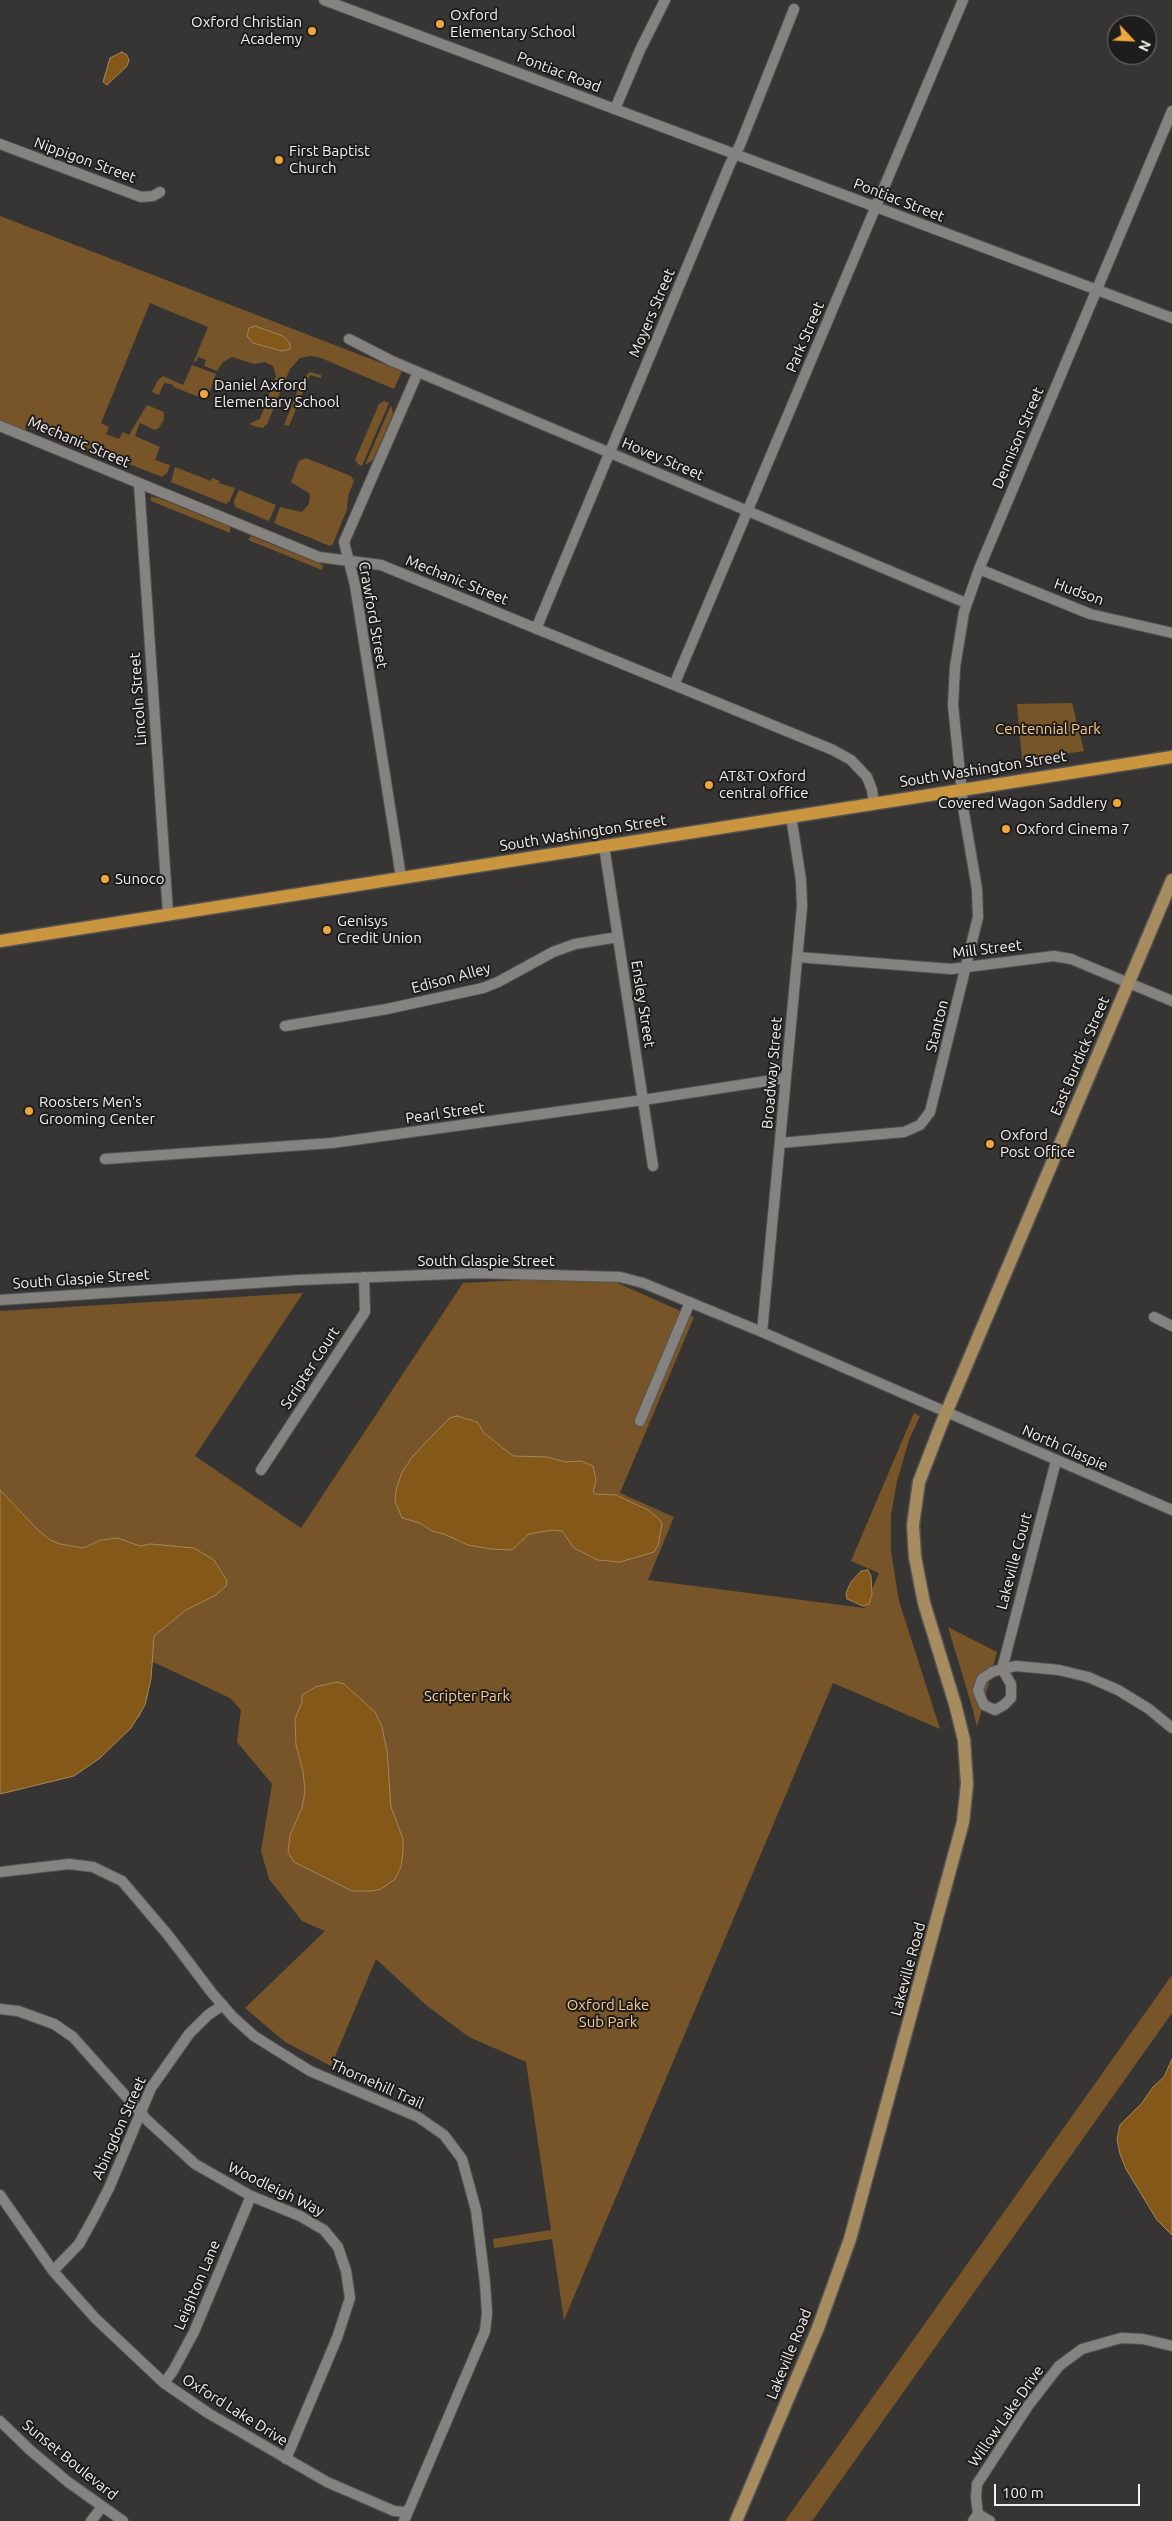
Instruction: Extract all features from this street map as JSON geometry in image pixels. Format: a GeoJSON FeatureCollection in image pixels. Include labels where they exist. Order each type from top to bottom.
{"type":"FeatureCollection","features":[{"type":"Feature","properties":{"kind":"main road","name":"South Washington Street"},"geometry":{"type":"LineString","coordinates":[[0,941],[1172,757]]}},
{"type":"Feature","properties":{"kind":"main road","name":"East Burdick Street"},"geometry":{"type":"LineString","coordinates":[[947,1411],[1172,880]]}},
{"type":"Feature","properties":{"kind":"main road","name":"Lakeville Road"},"geometry":{"type":"LineString","coordinates":[[736,2521],[820,2322],[850,2239],[963,1822],[967,1784],[964,1740],[919,1585],[913,1533],[919,1482],[947,1411]]}},
{"type":"Feature","properties":{"kind":"street","name":"Pontiac Road"},"geometry":{"type":"LineString","coordinates":[[324,0],[615,109]]}},
{"type":"Feature","properties":{"kind":"street"},"geometry":{"type":"LineString","coordinates":[[615,109],[640,50],[665,0]]}},
{"type":"Feature","properties":{"kind":"street","name":"Park Street"},"geometry":{"type":"LineString","coordinates":[[674,685],[963,0]]}},
{"type":"Feature","properties":{"kind":"street","name":"Moyers Street"},"geometry":{"type":"LineString","coordinates":[[536,629],[794,9]]}},
{"type":"Feature","properties":{"kind":"street","name":"Pontiac Street"},"geometry":{"type":"LineString","coordinates":[[615,109],[1172,318]]}},
{"type":"Feature","properties":{"kind":"street","name":"Dennison Street"},"geometry":{"type":"LineString","coordinates":[[961,790],[953,695],[957,652],[966,604],[1172,111]]}},
{"type":"Feature","properties":{"kind":"street","name":"Nippigon Street"},"geometry":{"type":"LineString","coordinates":[[0,144],[141,197],[153,196],[160,192]]}},
{"type":"Feature","properties":{"kind":"street","name":"Hovey Street"},"geometry":{"type":"LineString","coordinates":[[349,339],[418,372],[966,604]]}},
{"type":"Feature","properties":{"kind":"street","name":"Crawford Street"},"geometry":{"type":"LineString","coordinates":[[401,878],[355,585],[344,542],[418,372]]}},
{"type":"Feature","properties":{"kind":"street","name":"Mechanic Street"},"geometry":{"type":"LineString","coordinates":[[0,426],[319,557],[381,565],[847,757],[867,777],[874,804]]}},
{"type":"Feature","properties":{"kind":"street","name":"Lincoln Street"},"geometry":{"type":"LineString","coordinates":[[138,483],[168,914]]}},
{"type":"Feature","properties":{"kind":"street","name":"Hudson"},"geometry":{"type":"LineString","coordinates":[[979,569],[1090,614],[1172,633]]}},
{"type":"Feature","properties":{"kind":"street","name":"Stanton"},"geometry":{"type":"LineString","coordinates":[[780,1143],[896,1133],[913,1129],[923,1123],[928,1116],[934,1102],[976,930],[978,903],[961,790]]}},
{"type":"Feature","properties":{"kind":"street","name":"Broadway Street"},"geometry":{"type":"LineString","coordinates":[[762,1332],[802,892],[791,816]]}},
{"type":"Feature","properties":{"kind":"street","name":"Ensley Street"},"geometry":{"type":"LineString","coordinates":[[604,846],[653,1166]]}},
{"type":"Feature","properties":{"kind":"street","name":"Edison Alley"},"geometry":{"type":"LineString","coordinates":[[285,1026],[369,1013],[483,988],[498,982],[553,952],[575,944],[618,938]]}},
{"type":"Feature","properties":{"kind":"street","name":"Mill Street"},"geometry":{"type":"LineString","coordinates":[[797,957],[951,969],[1054,956],[1071,959],[1172,1001]]}},
{"type":"Feature","properties":{"kind":"street","name":"Pearl Street"},"geometry":{"type":"LineString","coordinates":[[105,1159],[306,1146],[643,1100],[786,1078]]}},
{"type":"Feature","properties":{"kind":"street","name":"South Glaspie Street"},"geometry":{"type":"LineString","coordinates":[[0,1300],[476,1273],[620,1277],[643,1282],[947,1411]]}},
{"type":"Feature","properties":{"kind":"street","name":"Scripter Court"},"geometry":{"type":"LineString","coordinates":[[261,1470],[365,1312],[364,1278]]}},
{"type":"Feature","properties":{"kind":"street"},"geometry":{"type":"LineString","coordinates":[[640,1421],[690,1302]]}},
{"type":"Feature","properties":{"kind":"street"},"geometry":{"type":"LineString","coordinates":[[1154,1317],[1172,1326]]}},
{"type":"Feature","properties":{"kind":"street","name":"North Glaspie"},"geometry":{"type":"LineString","coordinates":[[947,1411],[1056,1461],[1172,1510]]}},
{"type":"Feature","properties":{"kind":"street","name":"Lakeville Court"},"geometry":{"type":"LineString","coordinates":[[1056,1461],[1002,1669],[1016,1666],[1059,1670],[1088,1677],[1132,1698],[1172,1728]]}},
{"type":"Feature","properties":{"kind":"street","name":"Thornehill Trail"},"geometry":{"type":"LineString","coordinates":[[0,1872],[70,1864],[93,1867],[122,1881],[152,1915],[223,2005],[254,2036],[310,2071],[418,2117],[444,2135],[462,2160],[476,2210],[485,2283],[487,2313],[485,2330],[404,2521]]}},
{"type":"Feature","properties":{"kind":"street","name":"Abingdon Street"},"geometry":{"type":"LineString","coordinates":[[53,2271],[79,2244],[90,2224],[109,2188],[151,2088],[189,2034],[208,2015],[223,2005]]}},
{"type":"Feature","properties":{"kind":"street","name":"Woodleigh Way"},"geometry":{"type":"LineString","coordinates":[[0,2009],[18,2011],[54,2024],[73,2037],[141,2113],[195,2164],[251,2196],[300,2216],[324,2230],[338,2247],[346,2271],[350,2298],[344,2318],[286,2459]]}},
{"type":"Feature","properties":{"kind":"street","name":"Oxford Lake Drive"},"geometry":{"type":"LineString","coordinates":[[0,2195],[53,2271],[94,2318],[164,2383],[208,2413],[327,2482],[394,2511],[404,2512],[408,2510]]}},
{"type":"Feature","properties":{"kind":"street","name":"Leighton Lane"},"geometry":{"type":"LineString","coordinates":[[164,2383],[173,2371],[194,2332],[251,2196]]}},
{"type":"Feature","properties":{"kind":"street","name":"Willow Lake Drive"},"geometry":{"type":"LineString","coordinates":[[990,2521],[975,2517],[977,2484],[1028,2406],[1059,2366],[1082,2349],[1121,2338],[1143,2339],[1172,2346]]}},
{"type":"Feature","properties":{"kind":"street","name":"Sunset Boulevard"},"geometry":{"type":"LineString","coordinates":[[0,2420],[30,2450],[102,2507],[123,2521]]}},
{"type":"Feature","properties":{"kind":"street"},"geometry":{"type":"LineString","coordinates":[[91,2521],[102,2507]]}},
{"type":"Feature","properties":{"kind":"green space"},"geometry":{"type":"Polygon","coordinates":[[[0,216],[402,371],[394,389],[321,358],[311,356],[300,358],[290,369],[267,424],[263,428],[257,427],[249,424],[260,419],[276,376],[273,366],[265,362],[254,364],[232,357],[223,362],[217,371],[204,366],[206,360],[198,357],[196,362],[194,361],[208,327],[150,303],[101,423],[109,427],[106,434],[119,439],[123,432],[129,435],[147,405],[164,412],[164,419],[159,428],[155,430],[140,423],[135,436],[160,447],[155,460],[170,465],[167,473],[162,477],[109,456],[103,457],[25,426],[26,431],[0,420],[0,216]]]}},
{"type":"Feature","properties":{"kind":"green space"},"geometry":{"type":"Polygon","coordinates":[[[192,365],[216,374],[207,400],[176,388],[171,384],[164,383],[159,395],[152,392],[158,380],[163,376],[183,385],[192,365]]]}},
{"type":"Feature","properties":{"kind":"green space"},"geometry":{"type":"Polygon","coordinates":[[[310,372],[321,375],[321,378],[310,375],[289,426],[284,425],[302,380],[310,372]]]}},
{"type":"Feature","properties":{"kind":"green space"},"geometry":{"type":"Polygon","coordinates":[[[384,401],[389,403],[362,466],[355,460],[379,404],[384,401]]]}},
{"type":"Feature","properties":{"kind":"green space"},"geometry":{"type":"Polygon","coordinates":[[[391,405],[393,414],[373,460],[365,465],[391,405]]]}},
{"type":"Feature","properties":{"kind":"green space"},"geometry":{"type":"Polygon","coordinates":[[[306,458],[351,476],[354,481],[348,496],[347,509],[333,544],[330,546],[274,523],[280,507],[302,512],[309,504],[310,494],[291,482],[299,461],[306,458]]]}},
{"type":"Feature","properties":{"kind":"green space"},"geometry":{"type":"Polygon","coordinates":[[[175,467],[211,481],[212,478],[220,481],[219,483],[235,488],[230,501],[226,504],[171,482],[175,467]]]}},
{"type":"Feature","properties":{"kind":"green space"},"geometry":{"type":"Polygon","coordinates":[[[239,490],[276,505],[269,521],[235,507],[234,501],[239,490]]]}},
{"type":"Feature","properties":{"kind":"green space"},"geometry":{"type":"Polygon","coordinates":[[[151,497],[159,498],[230,527],[230,533],[151,501],[151,497]]]}},
{"type":"Feature","properties":{"kind":"green space"},"geometry":{"type":"Polygon","coordinates":[[[251,536],[323,565],[322,570],[248,540],[251,536]]]}},
{"type":"Feature","properties":{"kind":"green space","name":"Centennial Park"},"geometry":{"type":"Polygon","coordinates":[[[1072,703],[1084,751],[1022,760],[1017,704],[1072,703]]]}},
{"type":"Feature","properties":{"kind":"green space","name":"Scripter Park"},"geometry":{"type":"Polygon","coordinates":[[[586,1269],[694,1317],[620,1493],[674,1517],[648,1580],[864,1608],[879,1573],[851,1561],[914,1413],[920,1416],[909,1440],[897,1481],[891,1515],[891,1551],[899,1601],[940,1729],[833,1683],[564,2320],[552,2239],[494,2248],[493,2239],[551,2230],[526,2062],[469,2037],[426,2005],[376,1959],[331,2066],[285,2042],[245,2008],[325,1931],[302,1921],[269,1879],[261,1851],[272,1784],[237,1742],[241,1710],[230,1698],[153,1662],[147,1698],[140,1716],[100,1758],[74,1776],[0,1794],[0,1311],[303,1293],[195,1456],[301,1528],[463,1283],[582,1277],[586,1269]]]}},
{"type":"Feature","properties":{"kind":"green space"},"geometry":{"type":"Polygon","coordinates":[[[948,1627],[997,1652],[977,1727],[973,1710],[948,1627]]]}},
{"type":"Feature","properties":{"kind":"green space"},"geometry":{"type":"Polygon","coordinates":[[[1172,1975],[1172,2013],[812,2521],[785,2521],[1172,1975]]]}},
{"type":"Feature","properties":{"kind":"shaded area"},"geometry":{"type":"Polygon","coordinates":[[[122,52],[127,55],[129,60],[127,66],[107,85],[103,82],[110,58],[122,52]]]}},
{"type":"Feature","properties":{"kind":"shaded area"},"geometry":{"type":"Polygon","coordinates":[[[255,326],[283,336],[290,343],[290,349],[282,351],[253,343],[247,336],[249,328],[255,326]]]}},
{"type":"Feature","properties":{"kind":"shaded area"},"geometry":{"type":"Polygon","coordinates":[[[457,1416],[477,1422],[484,1433],[513,1456],[548,1457],[565,1462],[581,1461],[593,1466],[596,1480],[593,1492],[595,1494],[616,1495],[648,1510],[660,1520],[662,1524],[658,1545],[654,1552],[620,1562],[598,1560],[574,1548],[562,1531],[553,1530],[529,1534],[512,1550],[491,1549],[468,1545],[444,1534],[432,1531],[420,1523],[402,1518],[395,1501],[396,1490],[402,1472],[413,1456],[430,1438],[450,1418],[457,1416]]]}},
{"type":"Feature","properties":{"kind":"shaded area"},"geometry":{"type":"Polygon","coordinates":[[[0,1490],[50,1540],[60,1544],[83,1548],[101,1540],[118,1538],[140,1546],[151,1544],[194,1548],[214,1560],[227,1581],[226,1586],[216,1595],[186,1610],[154,1636],[151,1679],[145,1705],[131,1728],[100,1758],[74,1776],[0,1794],[0,1490]]]}},
{"type":"Feature","properties":{"kind":"shaded area"},"geometry":{"type":"Polygon","coordinates":[[[868,1570],[871,1576],[872,1594],[869,1604],[863,1606],[847,1599],[846,1593],[851,1582],[861,1571],[868,1570]]]}},
{"type":"Feature","properties":{"kind":"shaded area"},"geometry":{"type":"Polygon","coordinates":[[[337,1682],[344,1684],[375,1712],[382,1727],[387,1751],[391,1807],[403,1839],[401,1867],[395,1879],[381,1889],[372,1891],[352,1891],[294,1862],[288,1852],[290,1835],[302,1808],[305,1792],[303,1771],[296,1745],[295,1719],[302,1702],[302,1695],[315,1687],[337,1682]]]}},
{"type":"Feature","properties":{"kind":"shaded area"},"geometry":{"type":"Polygon","coordinates":[[[1172,2059],[1172,2235],[1157,2220],[1126,2169],[1117,2139],[1120,2125],[1164,2077],[1172,2059]]]}},
{"type":"Feature","properties":{"kind":"place","name":"Oxford Elementary School"},"geometry":{"type":"Point","coordinates":[440,24]}},
{"type":"Feature","properties":{"kind":"place","name":"Oxford Christian Academy"},"geometry":{"type":"Point","coordinates":[312,31]}},
{"type":"Feature","properties":{"kind":"place","name":"First Baptist Church"},"geometry":{"type":"Point","coordinates":[279,160]}},
{"type":"Feature","properties":{"kind":"place","name":"Daniel Axford Elementary School"},"geometry":{"type":"Point","coordinates":[204,394]}},
{"type":"Feature","properties":{"kind":"place","name":"AT&T Oxford central office"},"geometry":{"type":"Point","coordinates":[709,785]}},
{"type":"Feature","properties":{"kind":"place","name":"Covered Wagon Saddlery"},"geometry":{"type":"Point","coordinates":[1117,803]}},
{"type":"Feature","properties":{"kind":"place","name":"Oxford Cinema 7"},"geometry":{"type":"Point","coordinates":[1006,829]}},
{"type":"Feature","properties":{"kind":"place","name":"Sunoco"},"geometry":{"type":"Point","coordinates":[105,879]}},
{"type":"Feature","properties":{"kind":"place","name":"Genisys Credit Union"},"geometry":{"type":"Point","coordinates":[327,930]}},
{"type":"Feature","properties":{"kind":"place","name":"Roosters Men's Grooming Center"},"geometry":{"type":"Point","coordinates":[29,1111]}},
{"type":"Feature","properties":{"kind":"place","name":"Oxford Post Office"},"geometry":{"type":"Point","coordinates":[990,1144]}},
{"type":"Feature","properties":{"kind":"park label","name":"Oxford Lake Sub Park"},"geometry":{"type":"Point","coordinates":[608,2014]}}]}
